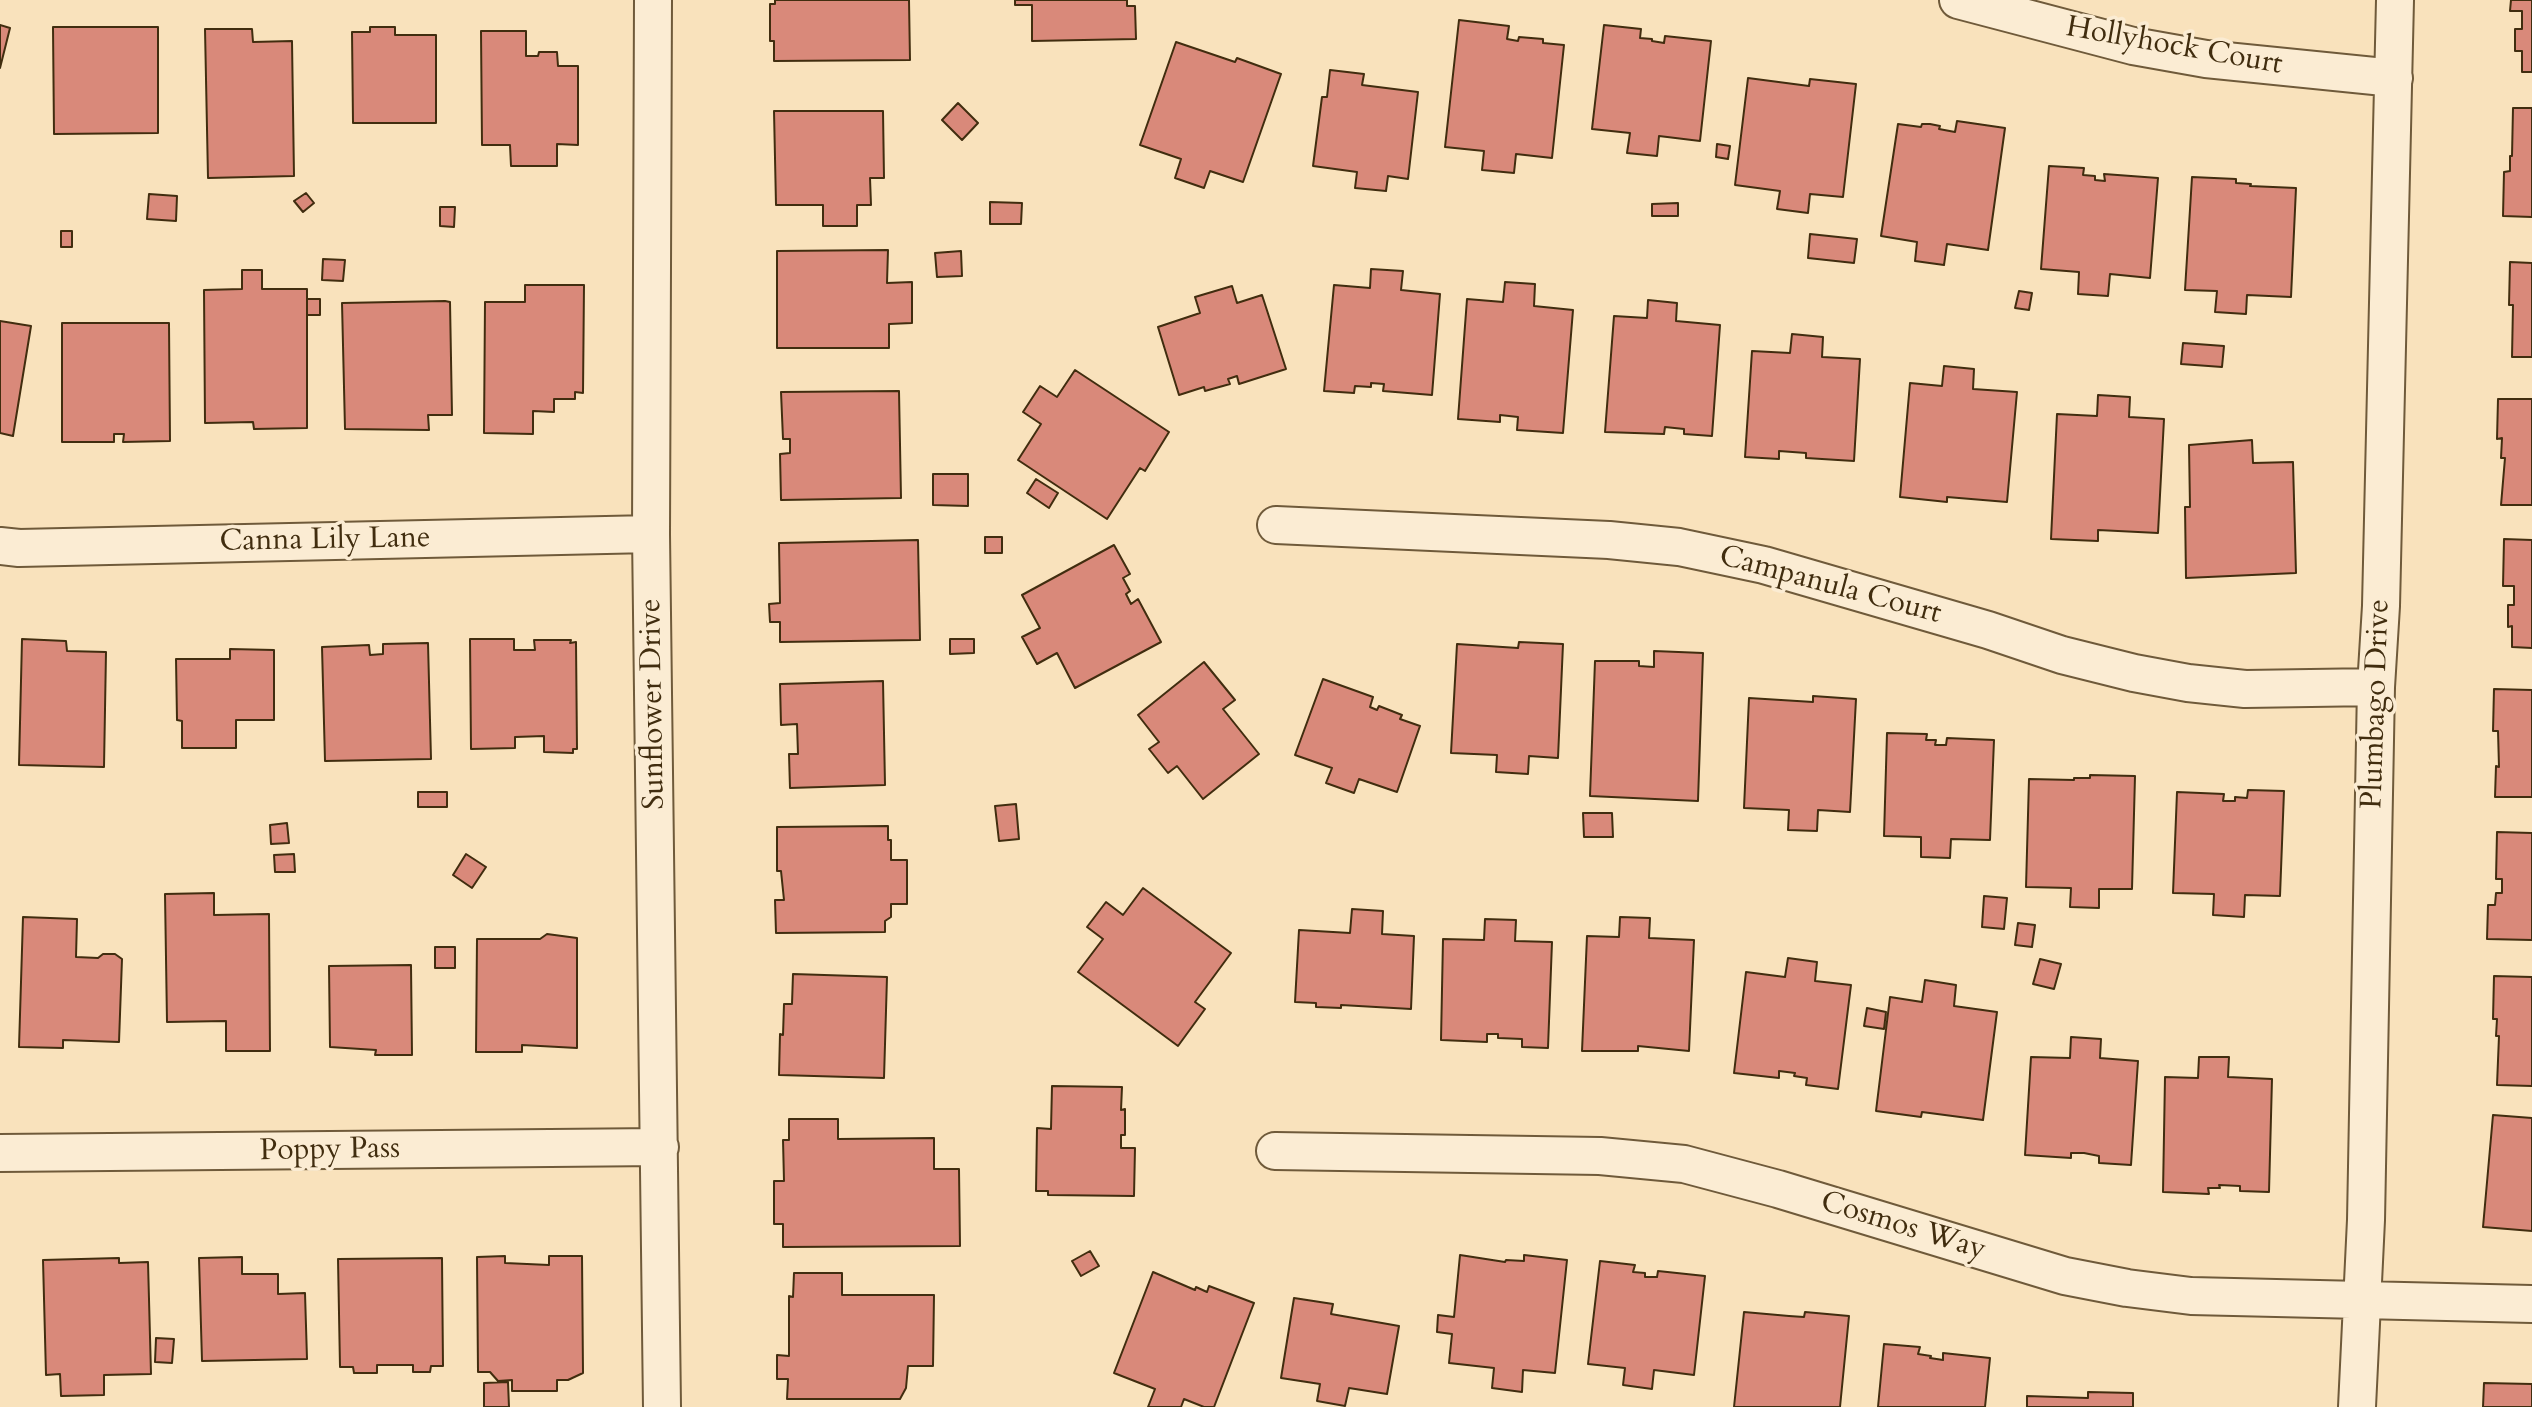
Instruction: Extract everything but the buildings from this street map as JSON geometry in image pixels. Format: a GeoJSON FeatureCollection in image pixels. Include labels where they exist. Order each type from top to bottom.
{"type":"FeatureCollection","features":[{"type":"Feature","properties":{"kind":"street","name":"Sunflower Drive"},"geometry":{"type":"LineString","coordinates":[[653,0],[651,534],[662,1407]]}},
{"type":"Feature","properties":{"kind":"street","name":"Hollyhock Court"},"geometry":{"type":"LineString","coordinates":[[1958,0],[2133,46],[2206,59],[2394,78]]}},
{"type":"Feature","properties":{"kind":"street","name":"Plumbago Drive"},"geometry":{"type":"LineString","coordinates":[[2357,1407],[2366,1205],[2376,687],[2381,606],[2395,0]]}},
{"type":"Feature","properties":{"kind":"street","name":"Campanula Court"},"geometry":{"type":"LineString","coordinates":[[1276,525],[1609,540],[1679,547],[1764,565],[1988,630],[2062,655],[2134,673],[2245,689],[2376,687]]}},
{"type":"Feature","properties":{"kind":"street","name":"Canna Lily Lane"},"geometry":{"type":"LineString","coordinates":[[0,546],[651,534]]}},
{"type":"Feature","properties":{"kind":"street","name":"Poppy Pass"},"geometry":{"type":"LineString","coordinates":[[0,1153],[660,1147]]}},
{"type":"Feature","properties":{"kind":"street","name":"Cosmos Way"},"geometry":{"type":"LineString","coordinates":[[1275,1151],[1600,1156],[1684,1164],[1778,1189],[2065,1276],[2191,1296],[2532,1304]]}}]}
